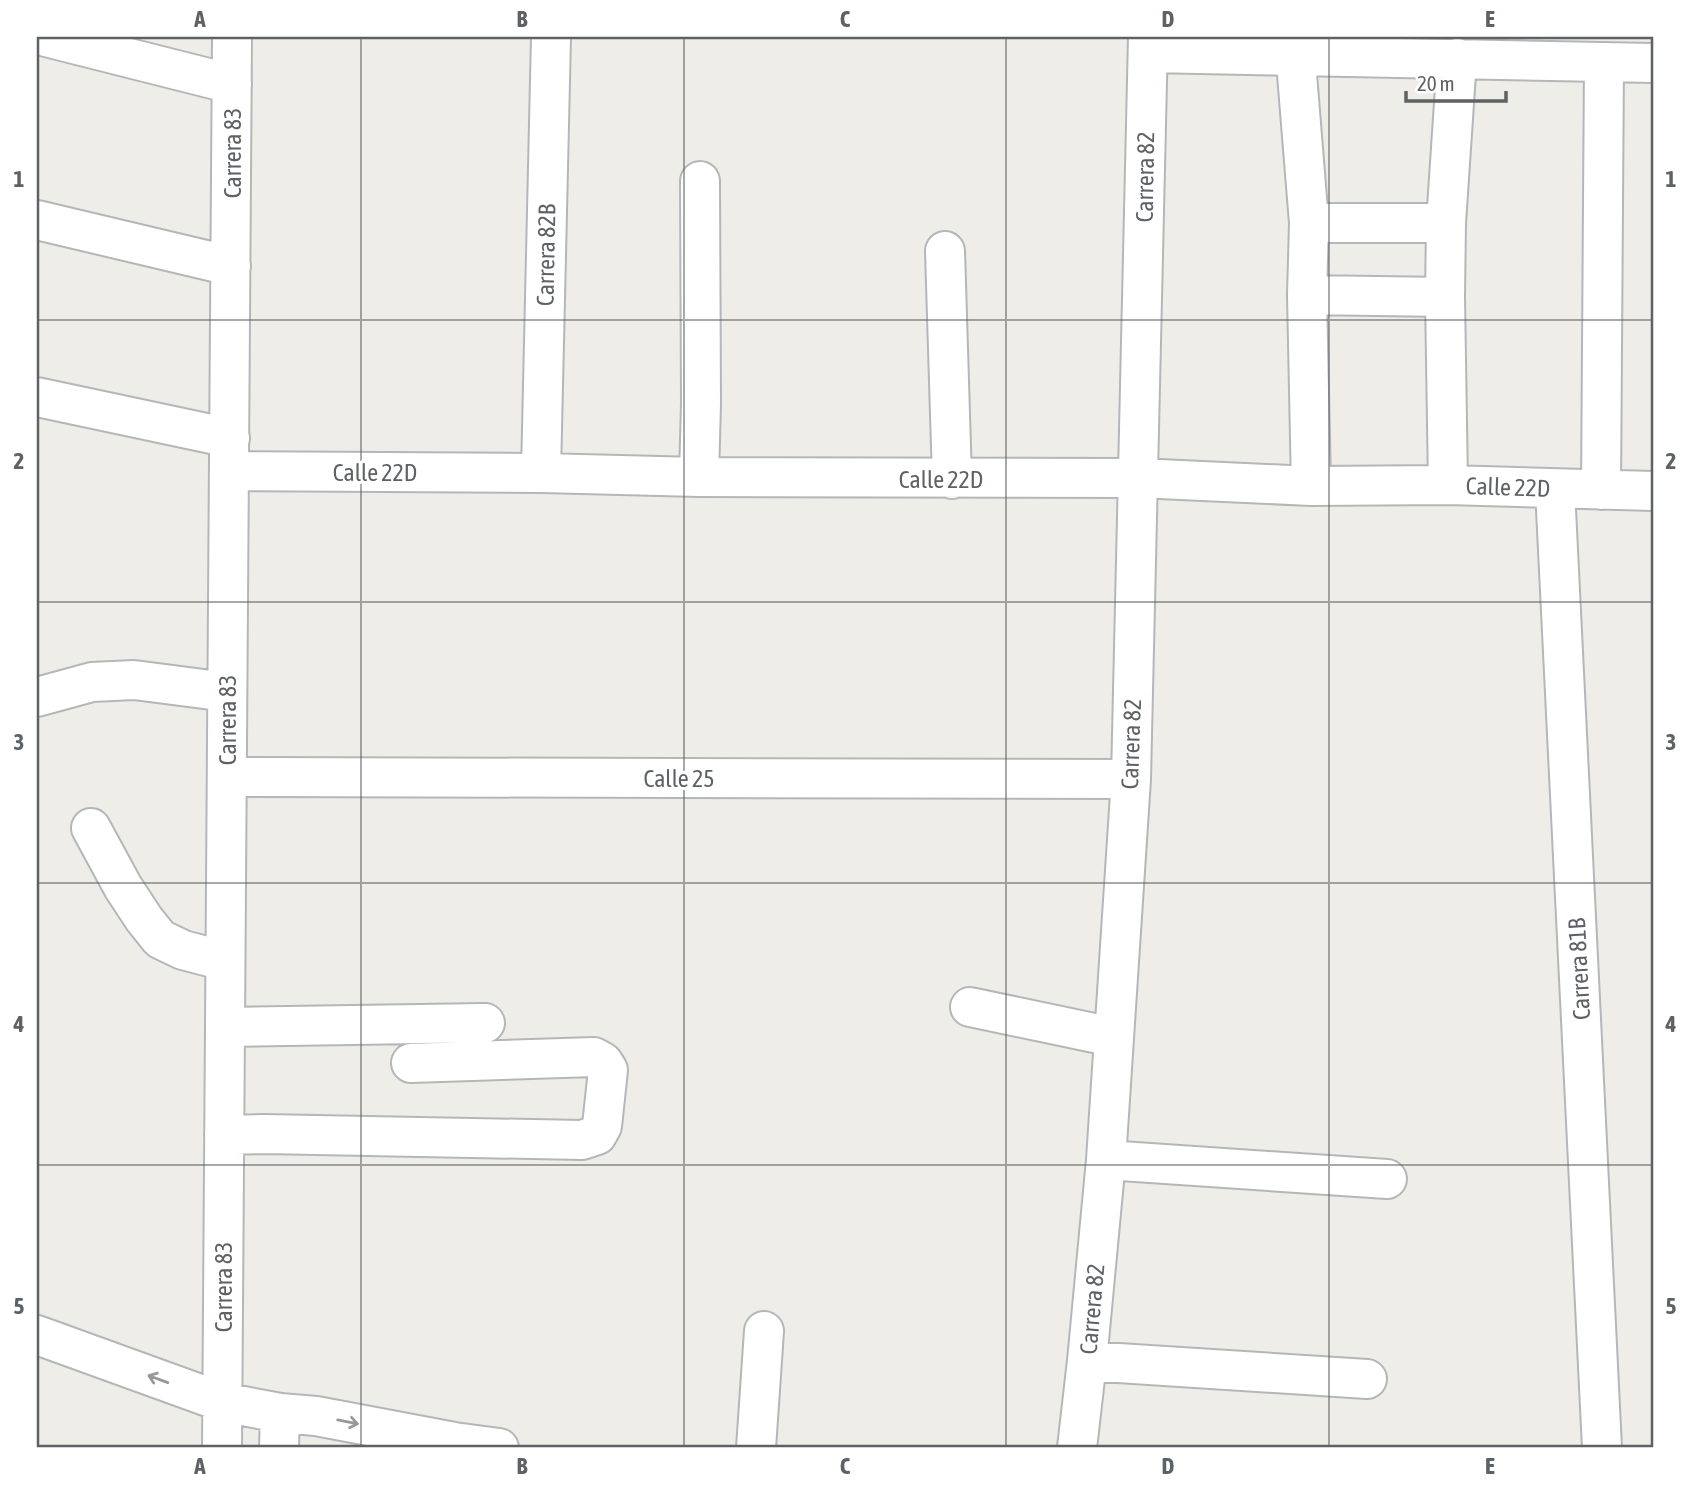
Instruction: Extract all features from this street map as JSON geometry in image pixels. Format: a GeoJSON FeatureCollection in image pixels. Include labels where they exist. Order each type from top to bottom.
{"type":"FeatureCollection","features":[{"type":"Feature","properties":{"kind":"street"},"geometry":{"type":"LineString","coordinates":[[46,37],[232,85]]}},
{"type":"Feature","properties":{"kind":"street","name":"Carrera 83"},"geometry":{"type":"LineString","coordinates":[[222,1448],[232,37]]}},
{"type":"Feature","properties":{"kind":"street","name":"Carrera 82B"},"geometry":{"type":"LineString","coordinates":[[541,473],[551,37]]}},
{"type":"Feature","properties":{"kind":"street"},"geometry":{"type":"LineString","coordinates":[[1148,45],[1440,51],[1604,62],[1652,54]]}},
{"type":"Feature","properties":{"kind":"street","name":"Carrera 82"},"geometry":{"type":"LineString","coordinates":[[1077,1448],[1106,1160],[1131,779],[1148,45]]}},
{"type":"Feature","properties":{"kind":"street"},"geometry":{"type":"LineString","coordinates":[[1295,47],[1309,223],[1307,295],[1311,486]]}},
{"type":"Feature","properties":{"kind":"street"},"geometry":{"type":"LineString","coordinates":[[1440,51],[1447,223],[1445,297],[1448,485]]}},
{"type":"Feature","properties":{"kind":"street"},"geometry":{"type":"LineString","coordinates":[[1601,490],[1604,62]]}},
{"type":"Feature","properties":{"kind":"street"},"geometry":{"type":"LineString","coordinates":[[699,477],[700,181]]}},
{"type":"Feature","properties":{"kind":"street"},"geometry":{"type":"LineString","coordinates":[[37,220],[231,266]]}},
{"type":"Feature","properties":{"kind":"street"},"geometry":{"type":"LineString","coordinates":[[1309,223],[1447,223]]}},
{"type":"Feature","properties":{"kind":"street"},"geometry":{"type":"LineString","coordinates":[[945,251],[952,479]]}},
{"type":"Feature","properties":{"kind":"street"},"geometry":{"type":"LineString","coordinates":[[1307,295],[1445,297]]}},
{"type":"Feature","properties":{"kind":"street","name":"Calle 22D"},"geometry":{"type":"LineString","coordinates":[[37,397],[230,454],[541,473],[699,477],[1138,478],[1311,486],[1448,485],[1653,491]]}},
{"type":"Feature","properties":{"kind":"street","name":"Carrera 81B"},"geometry":{"type":"LineString","coordinates":[[1555,489],[1602,1448]]}},
{"type":"Feature","properties":{"kind":"street"},"geometry":{"type":"LineString","coordinates":[[37,697],[92,682],[134,680],[227,692]]}},
{"type":"Feature","properties":{"kind":"street","name":"Calle 25"},"geometry":{"type":"LineString","coordinates":[[227,777],[1131,779]]}},
{"type":"Feature","properties":{"kind":"street"},"geometry":{"type":"LineString","coordinates":[[91,828],[123,887],[160,939],[183,950],[226,961]]}},
{"type":"Feature","properties":{"kind":"street"},"geometry":{"type":"LineString","coordinates":[[970,1007],[1113,1037]]}},
{"type":"Feature","properties":{"kind":"street"},"geometry":{"type":"LineString","coordinates":[[225,1027],[485,1023]]}},
{"type":"Feature","properties":{"kind":"street"},"geometry":{"type":"LineString","coordinates":[[224,1135],[582,1140],[597,1135],[602,1126],[608,1070],[603,1062],[594,1057],[411,1063]]}},
{"type":"Feature","properties":{"kind":"street"},"geometry":{"type":"LineString","coordinates":[[1106,1160],[1387,1179]]}},
{"type":"Feature","properties":{"kind":"street"},"geometry":{"type":"LineString","coordinates":[[756,1448],[764,1331]]}},
{"type":"Feature","properties":{"kind":"street"},"geometry":{"type":"LineString","coordinates":[[37,1335],[222,1402],[279,1431],[316,1416],[499,1448]]}},
{"type":"Feature","properties":{"kind":"street"},"geometry":{"type":"LineString","coordinates":[[1087,1361],[1367,1379]]}}]}
